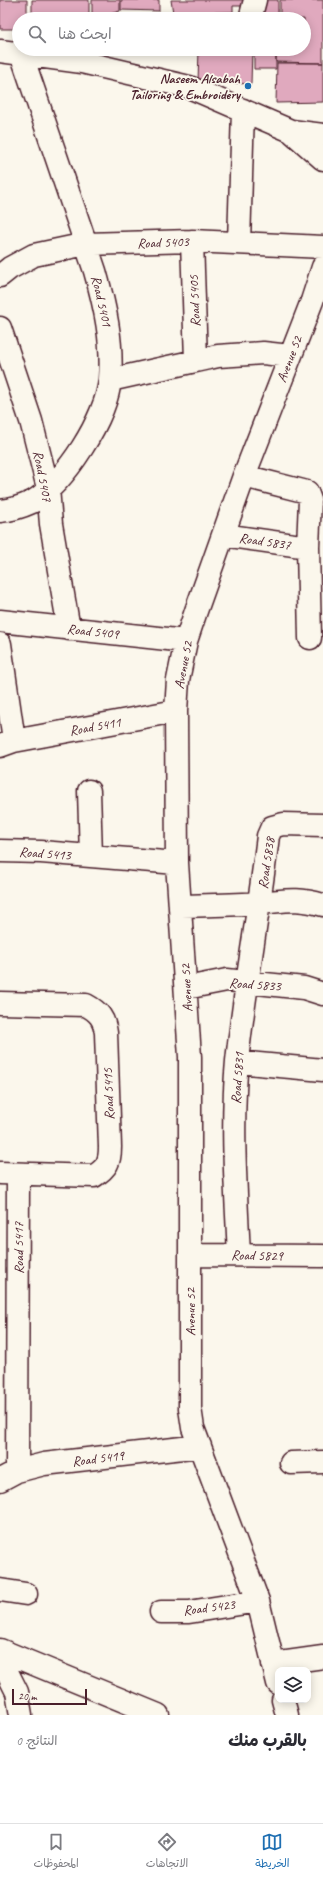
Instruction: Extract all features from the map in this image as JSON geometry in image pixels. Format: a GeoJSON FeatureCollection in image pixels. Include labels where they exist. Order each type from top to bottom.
{"type":"FeatureCollection","features":[{"type":"Feature","properties":{"kind":"street"},"geometry":{"type":"LineString","coordinates":[[252,12],[255,0]]}},
{"type":"Feature","properties":{"kind":"street","name":"Road 5401"},"geometry":{"type":"LineString","coordinates":[[0,512],[16,509],[33,501],[70,466],[88,440],[101,411],[110,380],[110,343],[106,306],[86,244],[10,52]]}},
{"type":"Feature","properties":{"kind":"street"},"geometry":{"type":"LineString","coordinates":[[89,56],[189,87],[291,131],[323,135]]}},
{"type":"Feature","properties":{"kind":"street"},"geometry":{"type":"LineString","coordinates":[[239,243],[243,110]]}},
{"type":"Feature","properties":{"kind":"street"},"geometry":{"type":"LineString","coordinates":[[291,131],[323,159]]}},
{"type":"Feature","properties":{"kind":"street","name":"Road 5403"},"geometry":{"type":"LineString","coordinates":[[0,276],[10,268],[34,255],[86,244],[192,241],[323,247]]}},
{"type":"Feature","properties":{"kind":"street","name":"Road 5405"},"geometry":{"type":"LineString","coordinates":[[192,241],[196,360]]}},
{"type":"Feature","properties":{"kind":"street","name":"Avenue 52"},"geometry":{"type":"LineString","coordinates":[[275,1674],[258,1601],[193,1428],[190,1408],[190,1057],[177,863],[176,711],[178,680],[186,641],[244,476],[290,356],[319,298],[323,266]]}},
{"type":"Feature","properties":{"kind":"street","name":"Road 5407"},"geometry":{"type":"LineString","coordinates":[[0,328],[31,421],[48,488],[51,524],[69,629]]}},
{"type":"Feature","properties":{"kind":"street"},"geometry":{"type":"LineString","coordinates":[[110,380],[196,360],[240,354],[263,353],[290,356]]}},
{"type":"Feature","properties":{"kind":"street","name":"Road 5837"},"geometry":{"type":"LineString","coordinates":[[244,476],[307,492],[310,500],[308,547],[310,638]]}},
{"type":"Feature","properties":{"kind":"street","name":"Road 5837"},"geometry":{"type":"LineString","coordinates":[[223,535],[308,547]]}},
{"type":"Feature","properties":{"kind":"street","name":"Road 5409"},"geometry":{"type":"LineString","coordinates":[[0,621],[186,641]]}},
{"type":"Feature","properties":{"kind":"street","name":"Road 5411"},"geometry":{"type":"LineString","coordinates":[[0,644],[7,743],[176,711]]}},
{"type":"Feature","properties":{"kind":"street","name":"Road 5413"},"geometry":{"type":"LineString","coordinates":[[90,791],[91,856]]}},
{"type":"Feature","properties":{"kind":"street","name":"Road 5838"},"geometry":{"type":"LineString","coordinates":[[260,903],[268,836],[272,828],[283,824],[323,825]]}},
{"type":"Feature","properties":{"kind":"street","name":"Road 5413"},"geometry":{"type":"LineString","coordinates":[[0,850],[177,863]]}},
{"type":"Feature","properties":{"kind":"street"},"geometry":{"type":"LineString","coordinates":[[181,906],[260,903],[281,899],[304,899],[323,905]]}},
{"type":"Feature","properties":{"kind":"street","name":"Road 5831"},"geometry":{"type":"LineString","coordinates":[[239,1255],[234,1145],[237,1062],[260,903]]}},
{"type":"Feature","properties":{"kind":"street","name":"Road 5833"},"geometry":{"type":"LineString","coordinates":[[186,988],[227,980],[304,988],[323,994]]}},
{"type":"Feature","properties":{"kind":"street","name":"Road 5415"},"geometry":{"type":"LineString","coordinates":[[0,1003],[86,1005],[97,1011],[104,1021],[106,1033],[110,1159],[104,1170],[94,1176],[9,1173]]}},
{"type":"Feature","properties":{"kind":"street"},"geometry":{"type":"LineString","coordinates":[[237,1062],[323,1070]]}},
{"type":"Feature","properties":{"kind":"street","name":"Road 5417"},"geometry":{"type":"LineString","coordinates":[[9,1173],[9,1476]]}},
{"type":"Feature","properties":{"kind":"street","name":"Road 5829"},"geometry":{"type":"LineString","coordinates":[[191,1255],[323,1256]]}},
{"type":"Feature","properties":{"kind":"street","name":"Road 5419"},"geometry":{"type":"LineString","coordinates":[[9,1476],[44,1464],[200,1446]]}},
{"type":"Feature","properties":{"kind":"street"},"geometry":{"type":"LineString","coordinates":[[291,1464],[323,1462]]}},
{"type":"Feature","properties":{"kind":"street"},"geometry":{"type":"LineString","coordinates":[[0,1590],[26,1594]]}},
{"type":"Feature","properties":{"kind":"street","name":"Road 5423"},"geometry":{"type":"LineString","coordinates":[[161,1612],[189,1612],[258,1601]]}},
{"type":"Feature","properties":{"kind":"street"},"geometry":{"type":"LineString","coordinates":[[0,1650],[158,1715]]}},
{"type":"Feature","properties":{"kind":"street"},"geometry":{"type":"LineString","coordinates":[[295,1667],[323,1657]]}},
{"type":"Feature","properties":{"kind":"street"},"geometry":{"type":"LineString","coordinates":[[0,1658],[17,1692],[21,1715]]}},
{"type":"Feature","properties":{"kind":"street"},"geometry":{"type":"LineString","coordinates":[[284,1703],[287,1715]]}},
{"type":"Feature","properties":{"kind":"building"},"geometry":{"type":"Polygon","coordinates":[[[0,0],[27,0],[27,12],[12,12],[12,29],[0,29],[0,0]]]}},
{"type":"Feature","properties":{"kind":"building"},"geometry":{"type":"Polygon","coordinates":[[[32,0],[89,0],[89,12],[32,12],[32,0]]]}},
{"type":"Feature","properties":{"kind":"building"},"geometry":{"type":"Polygon","coordinates":[[[92,0],[120,0],[120,11],[92,12],[92,0]]]}},
{"type":"Feature","properties":{"kind":"building"},"geometry":{"type":"Polygon","coordinates":[[[121,0],[159,0],[159,11],[121,10],[121,0]]]}},
{"type":"Feature","properties":{"kind":"building"},"geometry":{"type":"Polygon","coordinates":[[[171,0],[251,0],[251,6],[233,6],[233,12],[173,12],[171,0]]]}},
{"type":"Feature","properties":{"kind":"building"},"geometry":{"type":"Polygon","coordinates":[[[257,0],[278,0],[278,12],[257,12],[257,0]]]}},
{"type":"Feature","properties":{"kind":"building"},"geometry":{"type":"Polygon","coordinates":[[[280,0],[323,0],[323,63],[276,62],[276,56],[311,56],[311,12],[280,12],[280,0]]]}},
{"type":"Feature","properties":{"kind":"building"},"geometry":{"type":"Polygon","coordinates":[[[199,56],[252,56],[251,84],[198,82],[199,56]]]}},
{"type":"Feature","properties":{"kind":"building"},"geometry":{"type":"Polygon","coordinates":[[[254,56],[276,56],[276,69],[254,69],[254,56]]]}},
{"type":"Feature","properties":{"kind":"building"},"geometry":{"type":"Polygon","coordinates":[[[277,63],[323,63],[323,102],[276,103],[277,63]]]}},
{"type":"Feature","properties":{"kind":"place","name":"Naseem Alsabah Tailoring & Embroidery"},"geometry":{"type":"Point","coordinates":[248,86]}}]}
